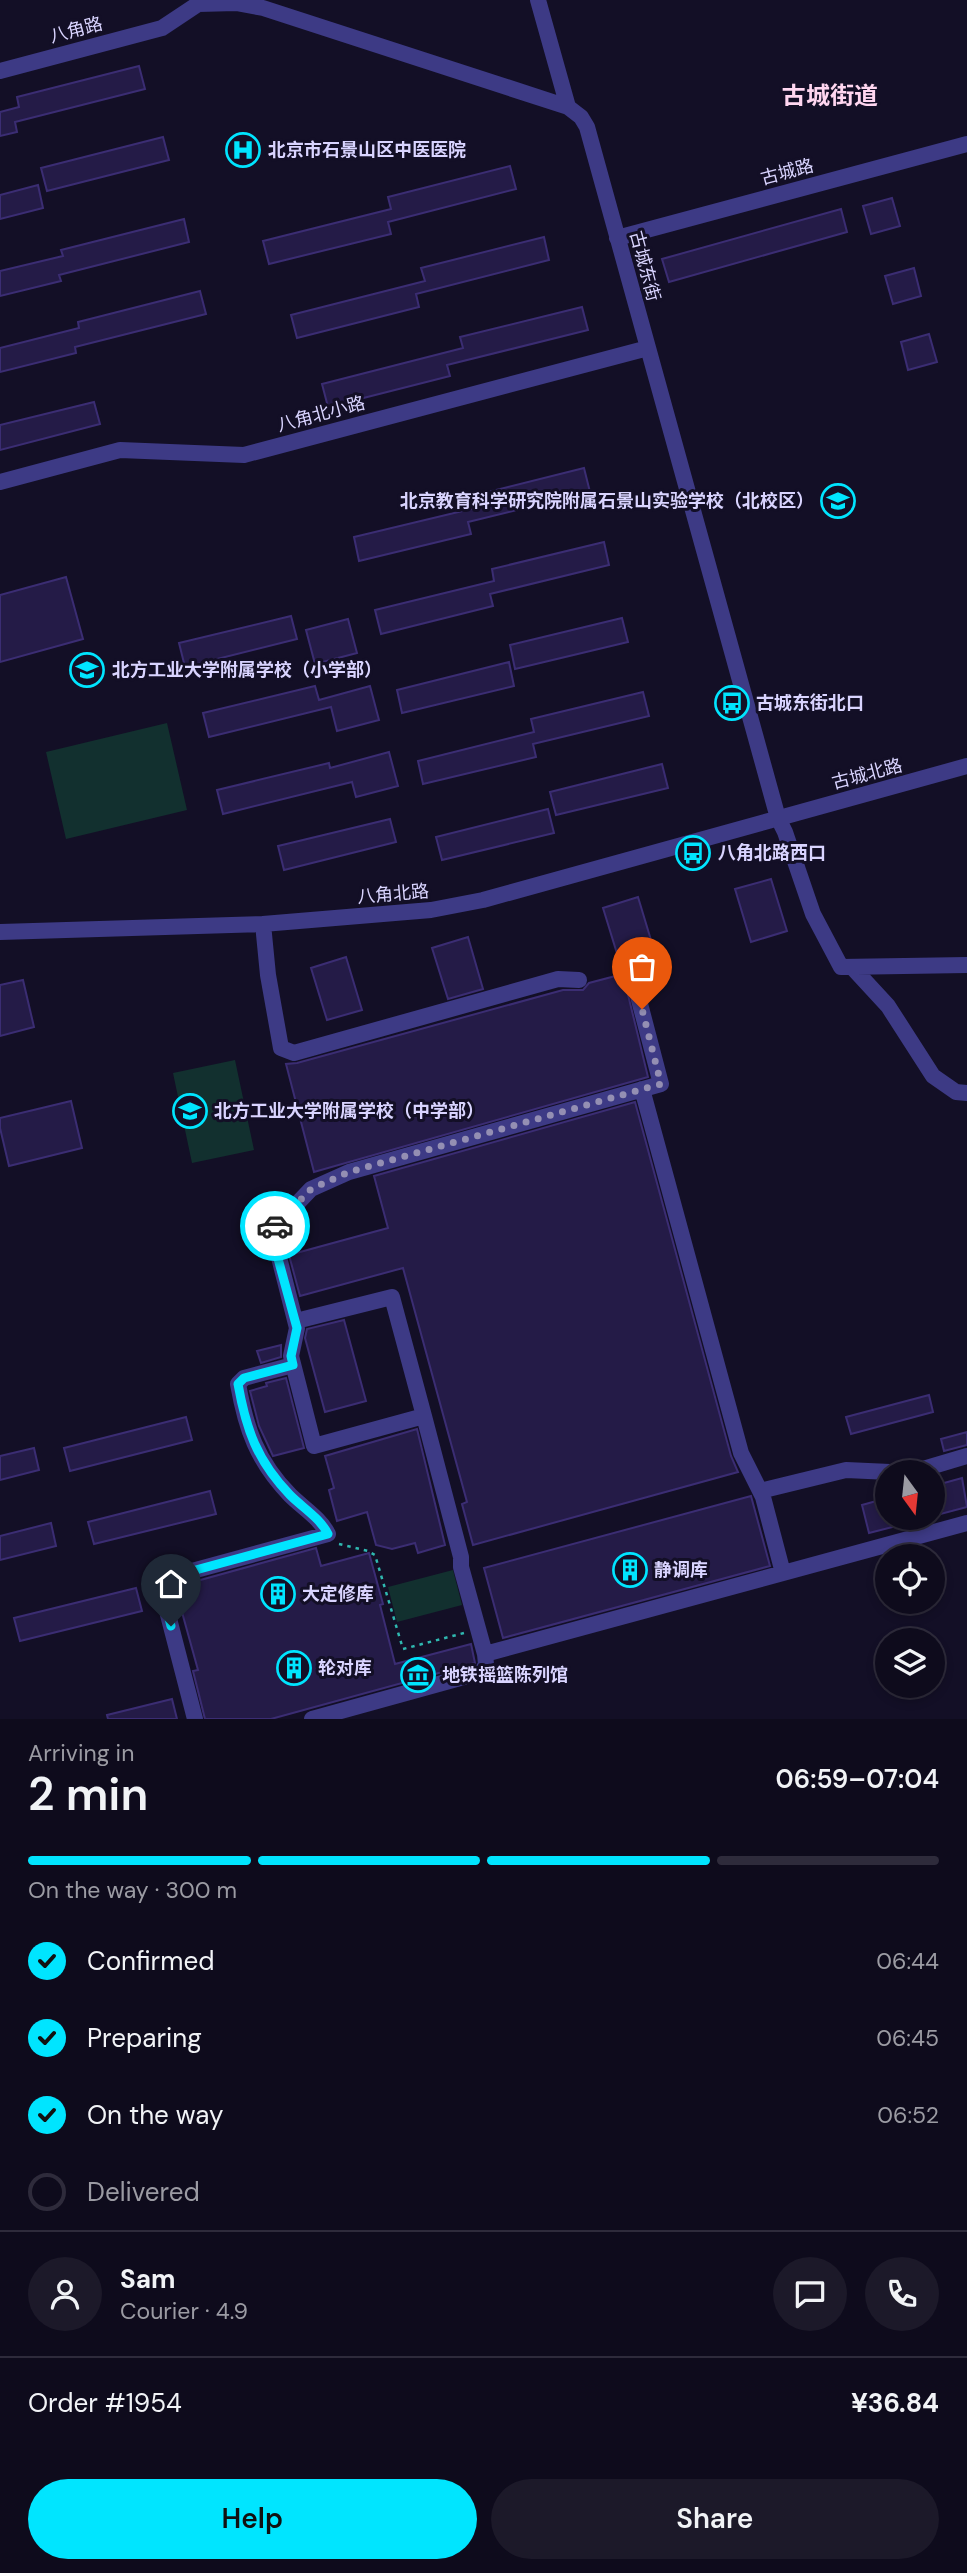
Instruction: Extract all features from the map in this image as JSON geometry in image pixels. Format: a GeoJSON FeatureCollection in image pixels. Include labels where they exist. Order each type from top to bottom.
{"type":"FeatureCollection","features":[{"type":"Feature","properties":{"kind":"street"},"geometry":{"type":"LineString","coordinates":[[538,0],[568,107]]}},
{"type":"Feature","properties":{"kind":"street"},"geometry":{"type":"LineString","coordinates":[[197,2],[236,3],[263,8],[568,107]]}},
{"type":"Feature","properties":{"kind":"street","name":"八角路"},"geometry":{"type":"LineString","coordinates":[[0,71],[162,28],[197,2]]}},
{"type":"Feature","properties":{"kind":"street","name":"古城东街"},"geometry":{"type":"LineString","coordinates":[[568,107],[581,117],[587,127],[778,818],[813,914],[841,967],[852,967]]}},
{"type":"Feature","properties":{"kind":"street","name":"古城路"},"geometry":{"type":"LineString","coordinates":[[617,238],[967,144]]}},
{"type":"Feature","properties":{"kind":"street","name":"八角北小路"},"geometry":{"type":"LineString","coordinates":[[0,482],[120,450],[244,455],[648,348]]}},
{"type":"Feature","properties":{"kind":"street","name":"古城北路"},"geometry":{"type":"LineString","coordinates":[[778,818],[967,766]]}},
{"type":"Feature","properties":{"kind":"street","name":"八角北路"},"geometry":{"type":"LineString","coordinates":[[0,932],[263,924],[431,910],[483,900],[778,818]]}},
{"type":"Feature","properties":{"kind":"street"},"geometry":{"type":"LineString","coordinates":[[263,924],[268,975],[281,1048],[294,1053],[558,979],[579,980]]}},
{"type":"Feature","properties":{"kind":"street"},"geometry":{"type":"LineString","coordinates":[[852,967],[967,965]]}},
{"type":"Feature","properties":{"kind":"street"},"geometry":{"type":"LineString","coordinates":[[852,967],[888,1006],[933,1076],[956,1092],[967,1093]]}},
{"type":"Feature","properties":{"kind":"street"},"geometry":{"type":"LineString","coordinates":[[424,1416],[314,1446],[291,1356],[296,1321],[272,1230],[311,1189],[349,1172],[661,1084],[634,977]]}},
{"type":"Feature","properties":{"kind":"street"},"geometry":{"type":"LineString","coordinates":[[642,1089],[741,1453],[760,1491],[783,1573]]}},
{"type":"Feature","properties":{"kind":"street"},"geometry":{"type":"LineString","coordinates":[[296,1321],[392,1297],[486,1664],[482,1672],[312,1719]]}},
{"type":"Feature","properties":{"kind":"street"},"geometry":{"type":"LineString","coordinates":[[195,1719],[159,1580],[328,1534],[324,1525],[290,1495],[257,1452],[244,1419],[238,1384],[244,1378],[293,1365]]}},
{"type":"Feature","properties":{"kind":"street"},"geometry":{"type":"LineString","coordinates":[[945,1463],[967,1456]]}},
{"type":"Feature","properties":{"kind":"street"},"geometry":{"type":"LineString","coordinates":[[760,1491],[846,1470],[875,1471]]}},
{"type":"Feature","properties":{"kind":"street"},"geometry":{"type":"LineString","coordinates":[[485,1654],[967,1523]]}},
{"type":"Feature","properties":{"kind":"path"},"geometry":{"type":"LineString","coordinates":[[324,1537],[342,1546],[368,1551],[374,1555],[403,1649],[478,1629]]}},
{"type":"Feature","properties":{"kind":"green space"},"geometry":{"type":"Polygon","coordinates":[[[167,723],[187,810],[66,839],[46,752],[167,723]]]}},
{"type":"Feature","properties":{"kind":"green space"},"geometry":{"type":"Polygon","coordinates":[[[235,1060],[254,1150],[192,1163],[173,1073],[235,1060]]]}},
{"type":"Feature","properties":{"kind":"green space"},"geometry":{"type":"Polygon","coordinates":[[[453,1570],[462,1605],[397,1622],[388,1587],[453,1570]]]}},
{"type":"Feature","properties":{"kind":"building"},"geometry":{"type":"Polygon","coordinates":[[[139,66],[145,89],[15,122],[17,132],[0,136],[0,112],[19,107],[17,97],[139,66]]]}},
{"type":"Feature","properties":{"kind":"building"},"geometry":{"type":"Polygon","coordinates":[[[163,137],[169,160],[47,191],[41,168],[163,137]]]}},
{"type":"Feature","properties":{"kind":"building"},"geometry":{"type":"Polygon","coordinates":[[[510,166],[516,189],[388,222],[391,234],[269,264],[263,241],[391,209],[388,197],[510,166]]]}},
{"type":"Feature","properties":{"kind":"building"},"geometry":{"type":"Polygon","coordinates":[[[38,185],[43,208],[0,219],[0,195],[38,185]]]}},
{"type":"Feature","properties":{"kind":"building"},"geometry":{"type":"Polygon","coordinates":[[[892,198],[900,226],[871,234],[863,206],[892,198]]]}},
{"type":"Feature","properties":{"kind":"building"},"geometry":{"type":"Polygon","coordinates":[[[841,209],[847,232],[669,282],[662,259],[841,209]]]}},
{"type":"Feature","properties":{"kind":"building"},"geometry":{"type":"Polygon","coordinates":[[[184,219],[189,242],[59,275],[61,281],[0,296],[0,271],[63,256],[61,250],[184,219]]]}},
{"type":"Feature","properties":{"kind":"building"},"geometry":{"type":"Polygon","coordinates":[[[544,237],[549,260],[416,294],[419,307],[297,338],[291,315],[425,281],[421,268],[544,237]]]}},
{"type":"Feature","properties":{"kind":"building"},"geometry":{"type":"Polygon","coordinates":[[[914,268],[921,296],[893,304],[885,276],[914,268]]]}},
{"type":"Feature","properties":{"kind":"building"},"geometry":{"type":"Polygon","coordinates":[[[200,291],[206,314],[75,347],[76,353],[0,372],[0,348],[79,328],[78,322],[200,291]]]}},
{"type":"Feature","properties":{"kind":"building"},"geometry":{"type":"Polygon","coordinates":[[[582,307],[588,330],[447,365],[450,376],[328,407],[322,384],[463,348],[460,337],[582,307]]]}},
{"type":"Feature","properties":{"kind":"building"},"geometry":{"type":"Polygon","coordinates":[[[929,334],[937,362],[908,370],[901,342],[929,334]]]}},
{"type":"Feature","properties":{"kind":"building"},"geometry":{"type":"Polygon","coordinates":[[[94,402],[100,424],[0,450],[0,425],[94,402]]]}},
{"type":"Feature","properties":{"kind":"building"},"geometry":{"type":"Polygon","coordinates":[[[584,468],[590,492],[468,522],[471,534],[359,561],[354,537],[475,508],[472,496],[584,468]]]}},
{"type":"Feature","properties":{"kind":"building"},"geometry":{"type":"Polygon","coordinates":[[[604,542],[609,565],[490,594],[493,606],[381,634],[375,610],[494,581],[492,569],[604,542]]]}},
{"type":"Feature","properties":{"kind":"building"},"geometry":{"type":"Polygon","coordinates":[[[66,577],[83,639],[0,662],[0,595],[66,577]]]}},
{"type":"Feature","properties":{"kind":"building"},"geometry":{"type":"Polygon","coordinates":[[[291,616],[297,639],[185,667],[179,643],[291,616]]]}},
{"type":"Feature","properties":{"kind":"building"},"geometry":{"type":"Polygon","coordinates":[[[622,618],[628,642],[515,669],[510,645],[622,618]]]}},
{"type":"Feature","properties":{"kind":"building"},"geometry":{"type":"Polygon","coordinates":[[[348,619],[357,653],[315,664],[306,630],[348,619]]]}},
{"type":"Feature","properties":{"kind":"building"},"geometry":{"type":"Polygon","coordinates":[[[509,662],[514,686],[402,713],[397,690],[509,662]]]}},
{"type":"Feature","properties":{"kind":"building"},"geometry":{"type":"Polygon","coordinates":[[[315,686],[319,700],[370,686],[379,720],[337,731],[331,707],[209,737],[203,713],[315,686]]]}},
{"type":"Feature","properties":{"kind":"building"},"geometry":{"type":"Polygon","coordinates":[[[643,692],[649,716],[533,744],[536,757],[423,784],[418,761],[534,732],[531,719],[643,692]]]}},
{"type":"Feature","properties":{"kind":"building"},"geometry":{"type":"Polygon","coordinates":[[[389,752],[398,786],[356,797],[352,782],[223,814],[217,790],[329,763],[330,768],[389,752]]]}},
{"type":"Feature","properties":{"kind":"building"},"geometry":{"type":"Polygon","coordinates":[[[662,764],[668,788],[556,815],[550,792],[662,764]]]}},
{"type":"Feature","properties":{"kind":"building"},"geometry":{"type":"Polygon","coordinates":[[[548,809],[554,833],[442,860],[436,837],[548,809]]]}},
{"type":"Feature","properties":{"kind":"building"},"geometry":{"type":"Polygon","coordinates":[[[390,819],[396,842],[284,870],[278,846],[390,819]]]}},
{"type":"Feature","properties":{"kind":"building"},"geometry":{"type":"Polygon","coordinates":[[[771,879],[787,931],[751,942],[735,889],[771,879]]]}},
{"type":"Feature","properties":{"kind":"building"},"geometry":{"type":"Polygon","coordinates":[[[638,897],[654,950],[619,960],[603,908],[638,897]]]}},
{"type":"Feature","properties":{"kind":"building"},"geometry":{"type":"Polygon","coordinates":[[[468,937],[483,989],[448,999],[432,948],[468,937]]]}},
{"type":"Feature","properties":{"kind":"building"},"geometry":{"type":"Polygon","coordinates":[[[346,957],[362,1010],[327,1020],[311,968],[346,957]]]}},
{"type":"Feature","properties":{"kind":"building"},"geometry":{"type":"Polygon","coordinates":[[[623,974],[648,1077],[314,1172],[286,1064],[563,990],[583,990],[589,983],[623,974]]]}},
{"type":"Feature","properties":{"kind":"building"},"geometry":{"type":"Polygon","coordinates":[[[23,980],[34,1027],[0,1036],[0,985],[23,980]]]}},
{"type":"Feature","properties":{"kind":"building"},"geometry":{"type":"Polygon","coordinates":[[[71,1101],[82,1148],[9,1166],[0,1118],[71,1101]]]}},
{"type":"Feature","properties":{"kind":"building"},"geometry":{"type":"Polygon","coordinates":[[[635,1102],[731,1456],[738,1472],[473,1545],[462,1504],[467,1502],[403,1268],[300,1296],[289,1255],[388,1228],[374,1176],[635,1102]]]}},
{"type":"Feature","properties":{"kind":"building"},"geometry":{"type":"Polygon","coordinates":[[[344,1320],[366,1401],[325,1412],[305,1338],[307,1329],[344,1320]]]}},
{"type":"Feature","properties":{"kind":"building"},"geometry":{"type":"Polygon","coordinates":[[[281,1345],[281,1357],[261,1363],[257,1351],[281,1345]]]}},
{"type":"Feature","properties":{"kind":"building"},"geometry":{"type":"Polygon","coordinates":[[[286,1378],[304,1448],[273,1456],[259,1426],[250,1391],[286,1378]]]}},
{"type":"Feature","properties":{"kind":"building"},"geometry":{"type":"Polygon","coordinates":[[[929,1395],[933,1412],[851,1434],[846,1417],[929,1395]]]}},
{"type":"Feature","properties":{"kind":"building"},"geometry":{"type":"Polygon","coordinates":[[[186,1417],[192,1440],[70,1471],[64,1448],[186,1417]]]}},
{"type":"Feature","properties":{"kind":"building"},"geometry":{"type":"Polygon","coordinates":[[[417,1429],[445,1545],[418,1553],[415,1543],[392,1549],[376,1545],[367,1512],[337,1521],[329,1490],[334,1488],[325,1456],[417,1429]]]}},
{"type":"Feature","properties":{"kind":"building"},"geometry":{"type":"Polygon","coordinates":[[[967,1432],[967,1445],[944,1451],[941,1439],[967,1432]]]}},
{"type":"Feature","properties":{"kind":"building"},"geometry":{"type":"Polygon","coordinates":[[[34,1448],[39,1470],[0,1480],[0,1456],[34,1448]]]}},
{"type":"Feature","properties":{"kind":"building"},"geometry":{"type":"Polygon","coordinates":[[[962,1478],[967,1507],[945,1513],[945,1483],[962,1478]]]}},
{"type":"Feature","properties":{"kind":"building"},"geometry":{"type":"Polygon","coordinates":[[[210,1491],[216,1514],[94,1544],[88,1522],[210,1491]]]}},
{"type":"Feature","properties":{"kind":"building","name":"静调库"},"geometry":{"type":"Polygon","coordinates":[[[751,1496],[770,1566],[503,1638],[484,1568],[751,1496]]]}},
{"type":"Feature","properties":{"kind":"building"},"geometry":{"type":"Polygon","coordinates":[[[875,1501],[875,1530],[881,1530],[869,1533],[862,1505],[875,1501]]]}},
{"type":"Feature","properties":{"kind":"building"},"geometry":{"type":"Polygon","coordinates":[[[51,1523],[56,1546],[0,1560],[0,1536],[51,1523]]]}},
{"type":"Feature","properties":{"kind":"building"},"geometry":{"type":"Polygon","coordinates":[[[316,1548],[321,1566],[369,1553],[395,1664],[471,1644],[475,1663],[271,1719],[205,1719],[193,1671],[198,1670],[175,1587],[316,1548]]]}},
{"type":"Feature","properties":{"kind":"building"},"geometry":{"type":"Polygon","coordinates":[[[136,1588],[142,1611],[20,1641],[14,1618],[136,1588]]]}},
{"type":"Feature","properties":{"kind":"building"},"geometry":{"type":"Polygon","coordinates":[[[172,1699],[177,1719],[108,1719],[107,1715],[172,1699]]]}},
{"type":"Feature","properties":{"kind":"way so far"},"geometry":{"type":"LineString","coordinates":[[275,1226],[311,1189],[349,1172],[661,1084],[642,1009]]}},
{"type":"Feature","properties":{"kind":"place","name":"北京市石景山区中医医院"},"geometry":{"type":"Point","coordinates":[243,150]}},
{"type":"Feature","properties":{"kind":"place","name":"北京教育科学研究院附属石景山实验学校（北校区）"},"geometry":{"type":"Point","coordinates":[838,501]}},
{"type":"Feature","properties":{"kind":"place","name":"北方工业大学附属学校（小学部）"},"geometry":{"type":"Point","coordinates":[87,670]}},
{"type":"Feature","properties":{"kind":"place","name":"古城东街北口"},"geometry":{"type":"Point","coordinates":[732,703]}},
{"type":"Feature","properties":{"kind":"place","name":"八角北路西口"},"geometry":{"type":"Point","coordinates":[693,853]}},
{"type":"Feature","properties":{"kind":"place","name":"北方工业大学附属学校（中学部）"},"geometry":{"type":"Point","coordinates":[190,1111]}},
{"type":"Feature","properties":{"kind":"place","name":"静调库"},"geometry":{"type":"Point","coordinates":[630,1570]}},
{"type":"Feature","properties":{"kind":"place","name":"大定修库"},"geometry":{"type":"Point","coordinates":[278,1594]}},
{"type":"Feature","properties":{"kind":"place","name":"轮对库"},"geometry":{"type":"Point","coordinates":[294,1668]}},
{"type":"Feature","properties":{"kind":"place","name":"地铁摇篮陈列馆"},"geometry":{"type":"Point","coordinates":[418,1675]}},
{"type":"Feature","properties":{"kind":"district","name":"古城街道"},"geometry":{"type":"Point","coordinates":[830,96]}},
{"type":"Feature","properties":{"kind":"route"},"geometry":{"type":"LineString","coordinates":[[171,1626],[159,1580],[328,1534],[324,1525],[290,1495],[273,1475],[257,1452],[244,1419],[238,1384],[244,1378],[293,1365],[291,1356],[297,1328],[274,1244],[272,1230],[275,1226]]}}]}
